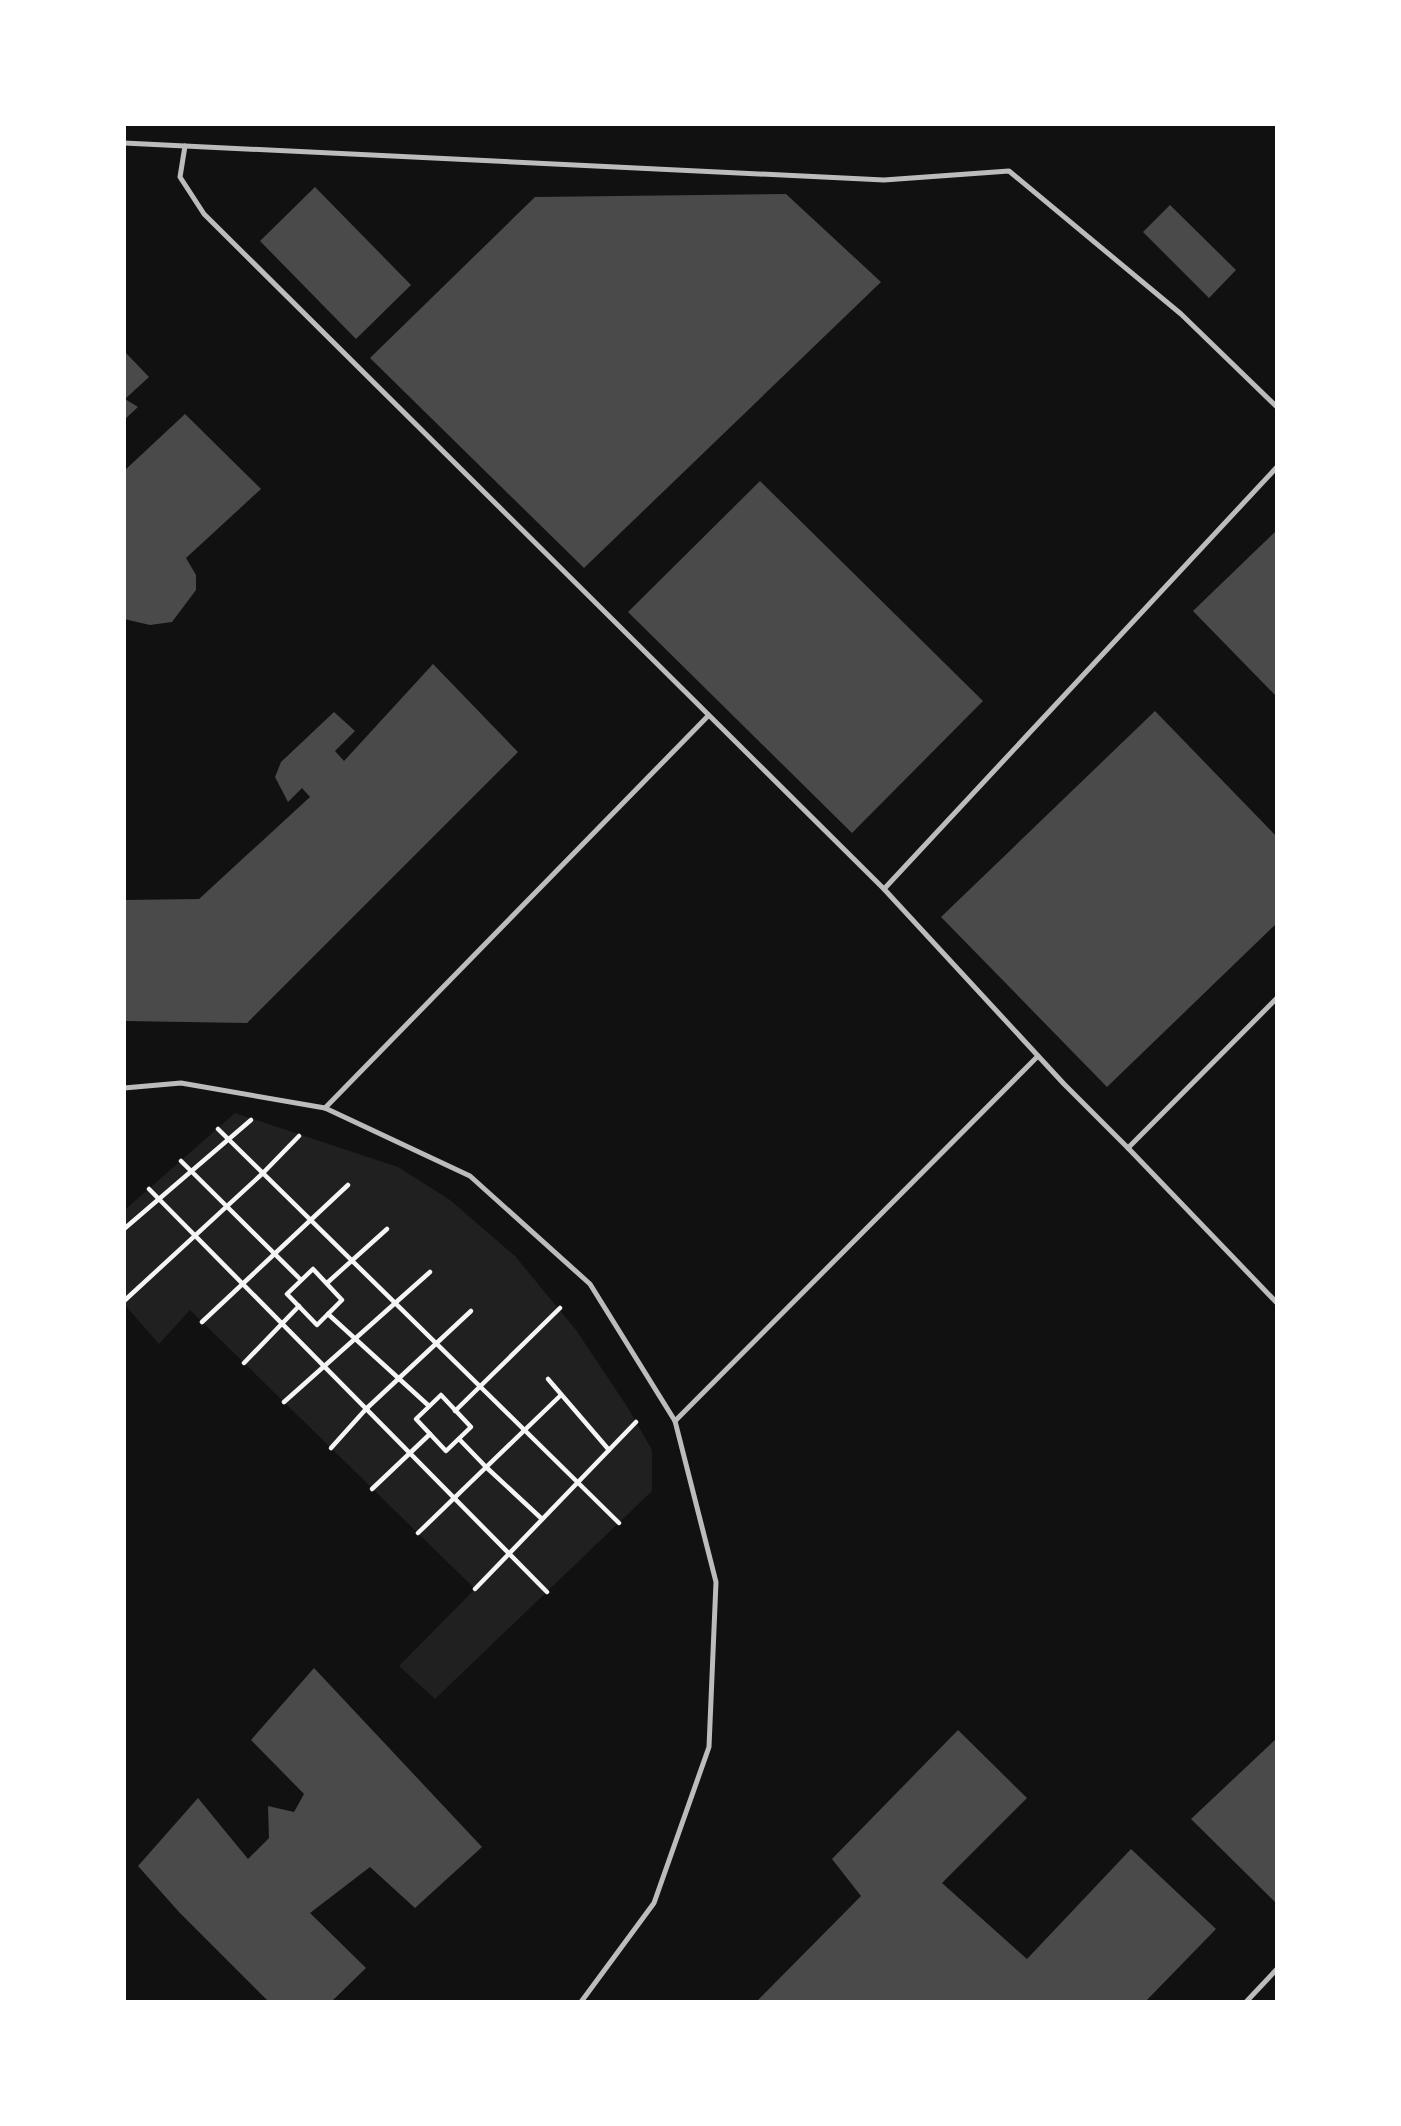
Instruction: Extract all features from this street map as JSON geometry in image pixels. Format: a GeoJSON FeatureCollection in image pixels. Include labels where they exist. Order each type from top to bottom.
{"type":"FeatureCollection","features":[{"type":"Feature","properties":{"kind":"lane"},"geometry":{"type":"LineString","coordinates":[[124,144],[884,180],[1009,171],[1181,314],[1277,407]]}},
{"type":"Feature","properties":{"kind":"lane"},"geometry":{"type":"LineString","coordinates":[[185,146],[180,177],[204,214],[884,889],[1038,1056],[1277,1303]]}},
{"type":"Feature","properties":{"kind":"lane"},"geometry":{"type":"LineString","coordinates":[[884,889],[1277,467]]}},
{"type":"Feature","properties":{"kind":"lane"},"geometry":{"type":"LineString","coordinates":[[324,1108],[708,716]]}},
{"type":"Feature","properties":{"kind":"lane"},"geometry":{"type":"LineString","coordinates":[[1128,1148],[1277,998]]}},
{"type":"Feature","properties":{"kind":"lane"},"geometry":{"type":"LineString","coordinates":[[675,1421],[1038,1056]]}},
{"type":"Feature","properties":{"kind":"lane"},"geometry":{"type":"LineString","coordinates":[[124,1088],[181,1083],[324,1108],[470,1176],[590,1284],[675,1421],[716,1582],[709,1747],[654,1903],[580,2002]]}},
{"type":"Feature","properties":{"kind":"lane"},"geometry":{"type":"LineString","coordinates":[[1246,2002],[1277,1969]]}},
{"type":"Feature","properties":{"kind":"path"},"geometry":{"type":"LineString","coordinates":[[124,1229],[252,1119]]}},
{"type":"Feature","properties":{"kind":"path"},"geometry":{"type":"LineString","coordinates":[[218,1129],[619,1522]]}},
{"type":"Feature","properties":{"kind":"path"},"geometry":{"type":"LineString","coordinates":[[124,1301],[263,1173],[299,1136]]}},
{"type":"Feature","properties":{"kind":"path"},"geometry":{"type":"LineString","coordinates":[[181,1161],[301,1280]]}},
{"type":"Feature","properties":{"kind":"path"},"geometry":{"type":"LineString","coordinates":[[202,1322],[348,1185]]}},
{"type":"Feature","properties":{"kind":"path"},"geometry":{"type":"LineString","coordinates":[[149,1189],[547,1592]]}},
{"type":"Feature","properties":{"kind":"path"},"geometry":{"type":"LineString","coordinates":[[327,1283],[387,1229]]}},
{"type":"Feature","properties":{"kind":"path"},"geometry":{"type":"LineString","coordinates":[[313,1269],[327,1283],[342,1300],[317,1325],[286,1294],[313,1269]]}},
{"type":"Feature","properties":{"kind":"path"},"geometry":{"type":"LineString","coordinates":[[284,1402],[430,1272]]}},
{"type":"Feature","properties":{"kind":"path"},"geometry":{"type":"LineString","coordinates":[[244,1363],[299,1306]]}},
{"type":"Feature","properties":{"kind":"path"},"geometry":{"type":"LineString","coordinates":[[455,1411],[559,1308]]}},
{"type":"Feature","properties":{"kind":"path"},"geometry":{"type":"LineString","coordinates":[[331,1448],[366,1409],[471,1311]]}},
{"type":"Feature","properties":{"kind":"path"},"geometry":{"type":"LineString","coordinates":[[328,1314],[429,1406]]}},
{"type":"Feature","properties":{"kind":"path"},"geometry":{"type":"LineString","coordinates":[[548,1379],[609,1450]]}},
{"type":"Feature","properties":{"kind":"path"},"geometry":{"type":"LineString","coordinates":[[441,1395],[455,1411],[471,1427],[446,1451],[416,1419],[441,1395]]}},
{"type":"Feature","properties":{"kind":"path"},"geometry":{"type":"LineString","coordinates":[[418,1533],[561,1395]]}},
{"type":"Feature","properties":{"kind":"path"},"geometry":{"type":"LineString","coordinates":[[475,1589],[636,1422]]}},
{"type":"Feature","properties":{"kind":"path"},"geometry":{"type":"LineString","coordinates":[[372,1489],[430,1434]]}},
{"type":"Feature","properties":{"kind":"path"},"geometry":{"type":"LineString","coordinates":[[459,1439],[542,1519]]}},
{"type":"Feature","properties":{"kind":"shaded area"},"geometry":{"type":"Polygon","coordinates":[[[235,1113],[398,1167],[450,1200],[515,1256],[576,1330],[628,1408],[652,1450],[652,1491],[435,1699],[399,1666],[475,1589],[190,1310],[159,1344],[124,1304],[124,1206],[127,1208],[235,1113]]]}},
{"type":"Feature","properties":{"kind":"building"},"geometry":{"type":"Polygon","coordinates":[[[315,187],[411,285],[356,339],[260,241],[315,187]]]}},
{"type":"Feature","properties":{"kind":"building"},"geometry":{"type":"Polygon","coordinates":[[[786,194],[881,282],[584,568],[370,358],[535,197],[786,194]]]}},
{"type":"Feature","properties":{"kind":"building"},"geometry":{"type":"Polygon","coordinates":[[[1170,205],[1236,270],[1209,298],[1143,232],[1170,205]]]}},
{"type":"Feature","properties":{"kind":"building"},"geometry":{"type":"Polygon","coordinates":[[[124,351],[149,377],[125,399],[138,407],[124,420],[124,351]]]}},
{"type":"Feature","properties":{"kind":"building"},"geometry":{"type":"Polygon","coordinates":[[[185,414],[261,489],[186,558],[196,575],[196,590],[172,622],[150,625],[124,619],[124,471],[185,414]]]}},
{"type":"Feature","properties":{"kind":"building"},"geometry":{"type":"Polygon","coordinates":[[[760,481],[983,701],[852,833],[628,612],[760,481]]]}},
{"type":"Feature","properties":{"kind":"building"},"geometry":{"type":"Polygon","coordinates":[[[1277,530],[1277,697],[1193,611],[1277,530]]]}},
{"type":"Feature","properties":{"kind":"building"},"geometry":{"type":"Polygon","coordinates":[[[433,664],[518,752],[247,1023],[124,1021],[124,900],[199,899],[310,797],[302,788],[288,802],[275,777],[281,762],[334,712],[355,731],[335,751],[344,761],[433,664]]]}},
{"type":"Feature","properties":{"kind":"building"},"geometry":{"type":"Polygon","coordinates":[[[1155,711],[1277,837],[1277,923],[1107,1087],[941,917],[1155,711]]]}},
{"type":"Feature","properties":{"kind":"building"},"geometry":{"type":"Polygon","coordinates":[[[314,1668],[482,1847],[415,1908],[370,1867],[310,1913],[366,1968],[331,2002],[269,2002],[179,1912],[138,1866],[198,1798],[248,1859],[269,1838],[268,1806],[294,1812],[304,1794],[251,1740],[314,1668]]]}},
{"type":"Feature","properties":{"kind":"building"},"geometry":{"type":"Polygon","coordinates":[[[958,1730],[1027,1798],[942,1883],[1027,1959],[1131,1849],[1216,1929],[1145,2002],[756,2002],[861,1896],[832,1859],[958,1730]]]}},
{"type":"Feature","properties":{"kind":"building"},"geometry":{"type":"Polygon","coordinates":[[[1277,1738],[1277,1904],[1191,1819],[1277,1738]]]}}]}
